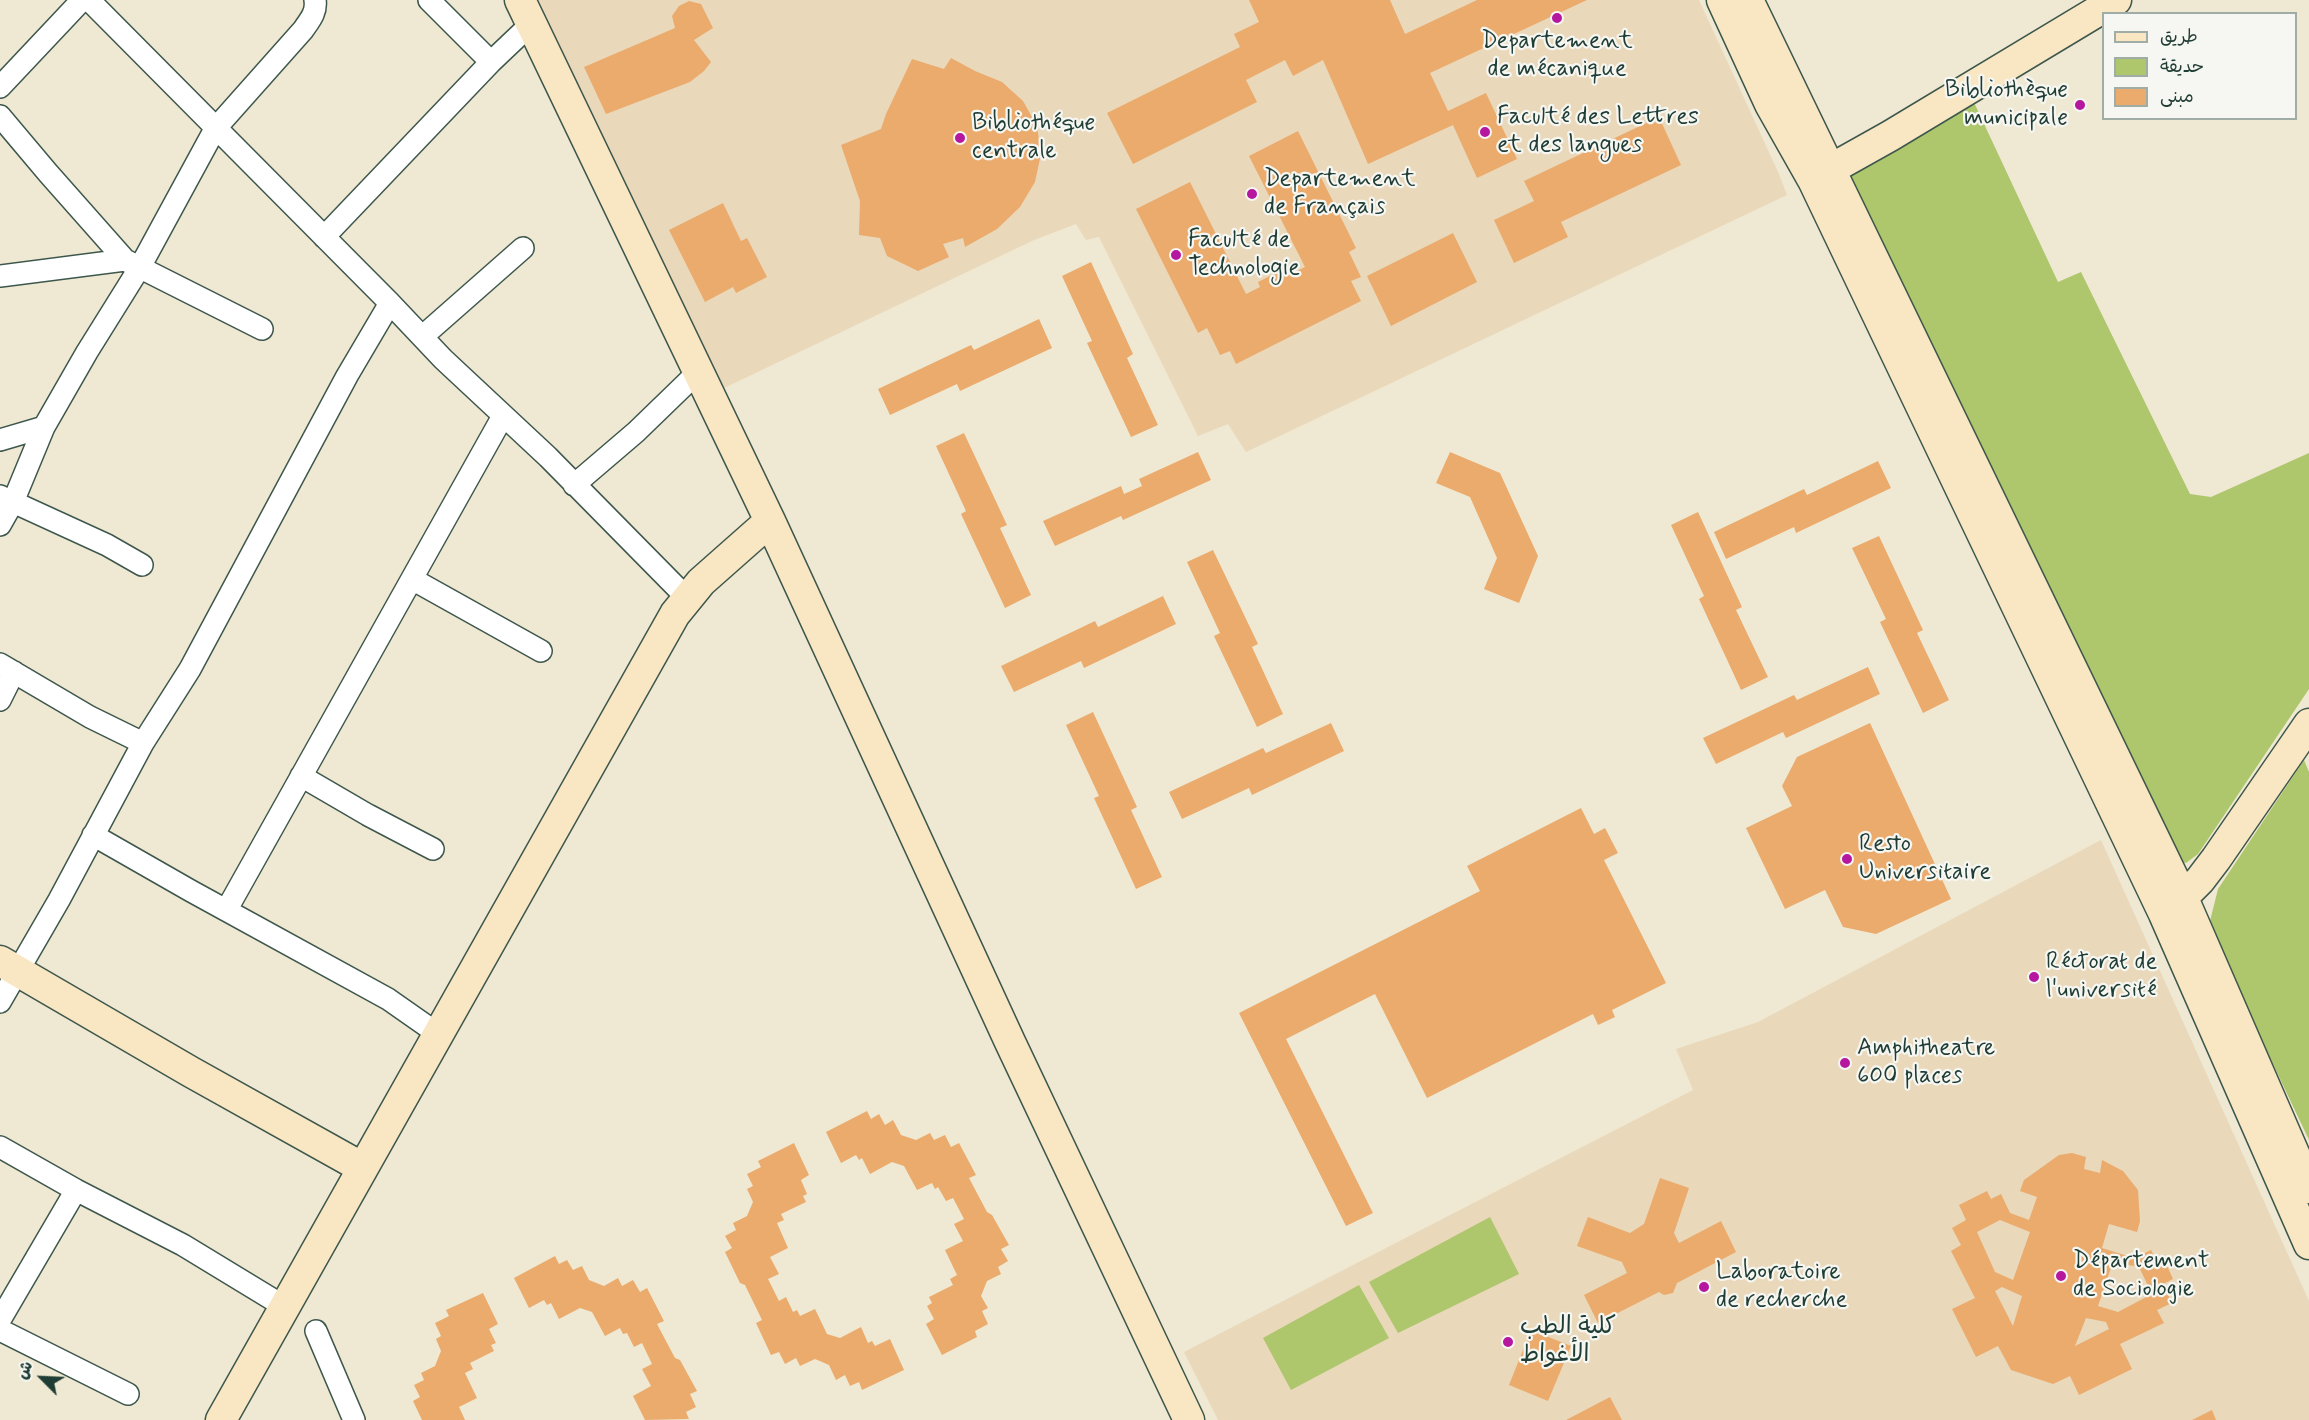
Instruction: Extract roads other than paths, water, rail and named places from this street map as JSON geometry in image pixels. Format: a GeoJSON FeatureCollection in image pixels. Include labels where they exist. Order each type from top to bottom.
{"type":"FeatureCollection","features":[{"type":"Feature","properties":{"kind":"street"},"geometry":{"type":"LineString","coordinates":[[0,87],[38,50],[82,0]]}},
{"type":"Feature","properties":{"kind":"street"},"geometry":{"type":"LineString","coordinates":[[89,0],[423,336],[443,359],[687,598]]}},
{"type":"Feature","properties":{"kind":"street"},"geometry":{"type":"LineString","coordinates":[[0,525],[7,498],[133,263],[215,129],[303,30],[313,17],[316,7],[315,0]]}},
{"type":"Feature","properties":{"kind":"street"},"geometry":{"type":"LineString","coordinates":[[429,0],[491,62]]}},
{"type":"Feature","properties":{"kind":"street"},"geometry":{"type":"LineString","coordinates":[[1722,0],[1770,104],[1822,175]]}},
{"type":"Feature","properties":{"kind":"street"},"geometry":{"type":"LineString","coordinates":[[1748,0],[1822,175],[2309,1188]]}},
{"type":"Feature","properties":{"kind":"street"},"geometry":{"type":"LineString","coordinates":[[1822,175],[2116,0]]}},
{"type":"Feature","properties":{"kind":"street"},"geometry":{"type":"LineString","coordinates":[[324,237],[491,62],[526,12],[699,370],[1010,1042],[1189,1420]]}},
{"type":"Feature","properties":{"kind":"street"},"geometry":{"type":"LineString","coordinates":[[0,116],[48,173],[133,263],[262,328]]}},
{"type":"Feature","properties":{"kind":"street"},"geometry":{"type":"LineString","coordinates":[[423,336],[523,248]]}},
{"type":"Feature","properties":{"kind":"street"},"geometry":{"type":"LineString","coordinates":[[0,276],[133,263]]}},
{"type":"Feature","properties":{"kind":"street"},"geometry":{"type":"LineString","coordinates":[[0,1002],[9,966],[59,900],[143,743],[190,669],[347,376],[390,303]]}},
{"type":"Feature","properties":{"kind":"street"},"geometry":{"type":"LineString","coordinates":[[574,485],[636,432],[699,370]]}},
{"type":"Feature","properties":{"kind":"street"},"geometry":{"type":"LineString","coordinates":[[227,909],[503,416]]}},
{"type":"Feature","properties":{"kind":"street"},"geometry":{"type":"LineString","coordinates":[[0,440],[44,427]]}},
{"type":"Feature","properties":{"kind":"street"},"geometry":{"type":"LineString","coordinates":[[7,498],[107,545],[142,566]]}},
{"type":"Feature","properties":{"kind":"street"},"geometry":{"type":"LineString","coordinates":[[221,1420],[662,636],[687,598],[701,582],[770,521]]}},
{"type":"Feature","properties":{"kind":"street"},"geometry":{"type":"LineString","coordinates":[[412,579],[541,651]]}},
{"type":"Feature","properties":{"kind":"street"},"geometry":{"type":"LineString","coordinates":[[0,700],[7,668],[90,717],[143,743]]}},
{"type":"Feature","properties":{"kind":"street"},"geometry":{"type":"LineString","coordinates":[[2174,906],[2216,859],[2308,730]]}},
{"type":"Feature","properties":{"kind":"street"},"geometry":{"type":"LineString","coordinates":[[302,776],[368,815],[433,849]]}},
{"type":"Feature","properties":{"kind":"street"},"geometry":{"type":"LineString","coordinates":[[93,834],[388,999],[438,1034]]}},
{"type":"Feature","properties":{"kind":"street"},"geometry":{"type":"LineString","coordinates":[[2174,906],[2309,1244]]}},
{"type":"Feature","properties":{"kind":"street"},"geometry":{"type":"LineString","coordinates":[[9,966],[191,1072],[363,1168]]}},
{"type":"Feature","properties":{"kind":"street"},"geometry":{"type":"LineString","coordinates":[[0,1147],[76,1190],[183,1245],[285,1307]]}},
{"type":"Feature","properties":{"kind":"street"},"geometry":{"type":"LineString","coordinates":[[0,1320],[76,1190]]}},
{"type":"Feature","properties":{"kind":"street"},"geometry":{"type":"LineString","coordinates":[[0,1330],[128,1394]]}},
{"type":"Feature","properties":{"kind":"street"},"geometry":{"type":"LineString","coordinates":[[316,1331],[350,1417]]}},
{"type":"Feature","properties":{"kind":"place","name":"Departement de mécanique"},"geometry":{"type":"Point","coordinates":[1557,18]}},
{"type":"Feature","properties":{"kind":"place","name":"Bibliothèque municipale"},"geometry":{"type":"Point","coordinates":[2080,105]}},
{"type":"Feature","properties":{"kind":"place","name":"Faculté des Lettres et des langues"},"geometry":{"type":"Point","coordinates":[1485,132]}},
{"type":"Feature","properties":{"kind":"place","name":"Bibliothéque centrale"},"geometry":{"type":"Point","coordinates":[960,138]}},
{"type":"Feature","properties":{"kind":"place","name":"Departement de Français"},"geometry":{"type":"Point","coordinates":[1252,194]}},
{"type":"Feature","properties":{"kind":"place","name":"Faculté de Technologie"},"geometry":{"type":"Point","coordinates":[1176,255]}},
{"type":"Feature","properties":{"kind":"place","name":"Resto Universitaire"},"geometry":{"type":"Point","coordinates":[1847,859]}},
{"type":"Feature","properties":{"kind":"place","name":"Réctorat de l'université"},"geometry":{"type":"Point","coordinates":[2034,977]}},
{"type":"Feature","properties":{"kind":"place","name":"Amphitheatre 600 places"},"geometry":{"type":"Point","coordinates":[1845,1063]}},
{"type":"Feature","properties":{"kind":"place","name":"Département de Sociologie"},"geometry":{"type":"Point","coordinates":[2061,1276]}},
{"type":"Feature","properties":{"kind":"place","name":"Laboratoire de recherche"},"geometry":{"type":"Point","coordinates":[1704,1287]}},
{"type":"Feature","properties":{"kind":"place","name":"كلية الطب الأغواط"},"geometry":{"type":"Point","coordinates":[1508,1342]}}]}
